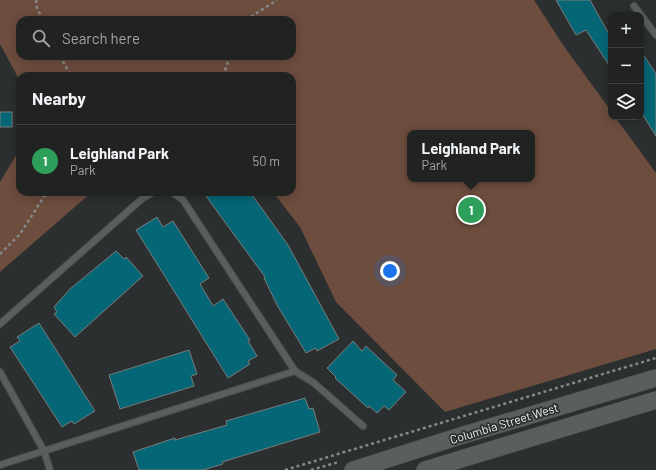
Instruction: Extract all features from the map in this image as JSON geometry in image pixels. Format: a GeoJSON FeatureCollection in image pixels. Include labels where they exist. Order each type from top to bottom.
{"type":"FeatureCollection","features":[{"type":"Feature","properties":{"kind":"main road","name":"Columbia Street West"},"geometry":{"type":"LineString","coordinates":[[353,470],[460,436],[656,378]]}},
{"type":"Feature","properties":{"kind":"main road","name":"Columbia Street West"},"geometry":{"type":"LineString","coordinates":[[425,470],[656,400]]}},
{"type":"Feature","properties":{"kind":"lane"},"geometry":{"type":"LineString","coordinates":[[634,6],[656,35]]}},
{"type":"Feature","properties":{"kind":"lane"},"geometry":{"type":"LineString","coordinates":[[0,324],[147,196]]}},
{"type":"Feature","properties":{"kind":"lane"},"geometry":{"type":"LineString","coordinates":[[178,196],[183,200],[295,371],[314,383],[363,426]]}},
{"type":"Feature","properties":{"kind":"lane"},"geometry":{"type":"LineString","coordinates":[[0,465],[295,371]]}},
{"type":"Feature","properties":{"kind":"lane"},"geometry":{"type":"LineString","coordinates":[[0,372],[44,451],[50,470]]}},
{"type":"Feature","properties":{"kind":"path"},"geometry":{"type":"LineString","coordinates":[[36,0],[40,16]]}},
{"type":"Feature","properties":{"kind":"path"},"geometry":{"type":"LineString","coordinates":[[252,16],[277,0]]}},
{"type":"Feature","properties":{"kind":"path"},"geometry":{"type":"LineString","coordinates":[[62,60],[68,72]]}},
{"type":"Feature","properties":{"kind":"path"},"geometry":{"type":"LineString","coordinates":[[225,72],[229,60]]}},
{"type":"Feature","properties":{"kind":"path"},"geometry":{"type":"LineString","coordinates":[[0,254],[20,234],[44,196]]}},
{"type":"Feature","properties":{"kind":"path"},"geometry":{"type":"LineString","coordinates":[[285,470],[656,358]]}},
{"type":"Feature","properties":{"kind":"shaded area"},"geometry":{"type":"Polygon","coordinates":[[[0,0],[534,0],[563,45],[608,107],[608,120],[617,120],[656,173],[656,349],[445,412],[336,302],[300,227],[276,196],[296,196],[296,72],[16,72],[16,74],[0,44],[0,0]]]}},
{"type":"Feature","properties":{"kind":"shaded area"},"geometry":{"type":"Polygon","coordinates":[[[16,156],[16,196],[87,196],[0,272],[0,182],[16,156]]]}},
{"type":"Feature","properties":{"kind":"building"},"geometry":{"type":"Polygon","coordinates":[[[556,0],[590,0],[608,33],[608,63],[586,30],[576,35],[556,0]]]}},
{"type":"Feature","properties":{"kind":"building"},"geometry":{"type":"Polygon","coordinates":[[[644,56],[656,74],[656,136],[644,117],[644,56]]]}},
{"type":"Feature","properties":{"kind":"building"},"geometry":{"type":"Polygon","coordinates":[[[0,112],[12,112],[12,127],[0,127],[0,112]]]}},
{"type":"Feature","properties":{"kind":"building"},"geometry":{"type":"Polygon","coordinates":[[[206,196],[253,196],[288,245],[339,339],[317,351],[316,348],[306,353],[277,305],[264,278],[265,277],[206,196]]]}},
{"type":"Feature","properties":{"kind":"building"},"geometry":{"type":"Polygon","coordinates":[[[157,217],[163,227],[173,221],[209,278],[200,284],[213,306],[223,299],[250,340],[248,341],[257,356],[248,361],[250,364],[228,378],[136,230],[157,217]]]}},
{"type":"Feature","properties":{"kind":"building"},"geometry":{"type":"Polygon","coordinates":[[[116,251],[124,259],[126,257],[143,276],[75,337],[54,314],[57,312],[54,307],[70,289],[116,251]]]}},
{"type":"Feature","properties":{"kind":"building"},"geometry":{"type":"Polygon","coordinates":[[[39,323],[95,411],[74,424],[72,421],[62,427],[10,347],[20,341],[17,337],[39,323]]]}},
{"type":"Feature","properties":{"kind":"building"},"geometry":{"type":"Polygon","coordinates":[[[353,341],[362,351],[366,346],[397,375],[393,380],[406,392],[389,410],[384,406],[377,413],[369,406],[368,408],[335,378],[336,377],[327,368],[353,341]]]}},
{"type":"Feature","properties":{"kind":"building"},"geometry":{"type":"Polygon","coordinates":[[[189,350],[197,374],[191,376],[194,386],[120,409],[109,375],[189,350]]]}},
{"type":"Feature","properties":{"kind":"building"},"geometry":{"type":"Polygon","coordinates":[[[305,398],[309,409],[313,408],[320,432],[222,462],[223,464],[203,470],[139,470],[133,452],[175,438],[175,440],[227,425],[226,421],[305,398]]]}},
{"type":"Feature","properties":{"kind":"place","name":"Leighland Park"},"geometry":{"type":"Point","coordinates":[471,210]}}]}
